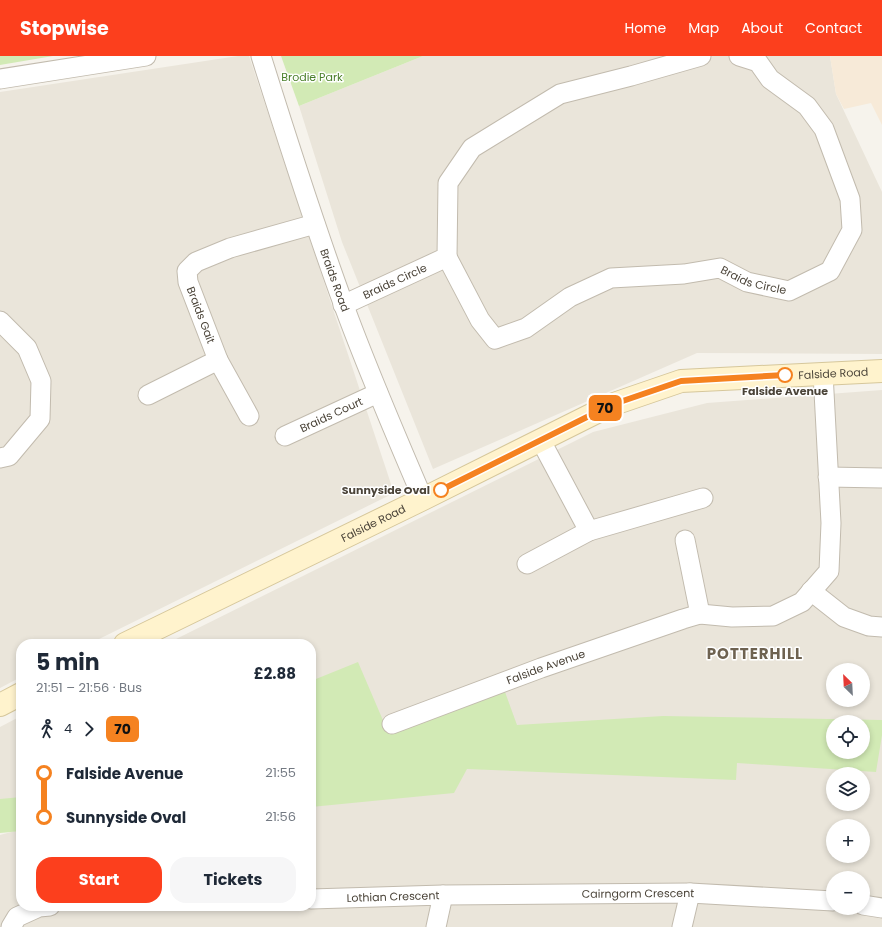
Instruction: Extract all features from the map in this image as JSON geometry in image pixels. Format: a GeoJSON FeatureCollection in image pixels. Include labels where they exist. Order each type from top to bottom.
{"type":"FeatureCollection","features":[{"type":"Feature","properties":{"kind":"street"},"geometry":{"type":"LineString","coordinates":[[0,79],[146,56]]}},
{"type":"Feature","properties":{"kind":"street","name":"Braids Road"},"geometry":{"type":"LineString","coordinates":[[261,56],[315,224],[343,304],[378,393],[423,499]]}},
{"type":"Feature","properties":{"kind":"street","name":"Braids Circle"},"geometry":{"type":"LineString","coordinates":[[701,56],[560,94],[472,148],[448,183],[446,257],[480,320],[495,339],[526,328],[570,298],[611,278],[684,274],[720,268],[747,282],[789,291],[830,271],[852,230],[850,199],[824,129],[807,106],[770,79],[758,62],[739,56]]}},
{"type":"Feature","properties":{"kind":"street","name":"Braids Gait"},"geometry":{"type":"LineString","coordinates":[[249,416],[218,360],[188,282],[187,271],[196,262],[230,248],[315,224]]}},
{"type":"Feature","properties":{"kind":"street","name":"Braids Circle"},"geometry":{"type":"LineString","coordinates":[[343,304],[446,257]]}},
{"type":"Feature","properties":{"kind":"street"},"geometry":{"type":"LineString","coordinates":[[0,321],[27,348],[41,381],[40,419],[9,456],[0,458]]}},
{"type":"Feature","properties":{"kind":"street"},"geometry":{"type":"LineString","coordinates":[[148,396],[218,360]]}},
{"type":"Feature","properties":{"kind":"street","name":"Falside Road"},"geometry":{"type":"LineString","coordinates":[[135,639],[423,499],[611,405],[681,381],[882,371]]}},
{"type":"Feature","properties":{"kind":"street","name":"Falside Avenue"},"geometry":{"type":"LineString","coordinates":[[392,724],[541,668],[683,619],[700,614],[732,617],[773,616],[802,602],[829,571],[831,523],[823,373]]}},
{"type":"Feature","properties":{"kind":"street","name":"Braids Court"},"geometry":{"type":"LineString","coordinates":[[285,436],[378,393]]}},
{"type":"Feature","properties":{"kind":"street"},"geometry":{"type":"LineString","coordinates":[[542,440],[589,531]]}},
{"type":"Feature","properties":{"kind":"street"},"geometry":{"type":"LineString","coordinates":[[828,477],[882,478]]}},
{"type":"Feature","properties":{"kind":"street"},"geometry":{"type":"LineString","coordinates":[[527,564],[589,531],[703,498]]}},
{"type":"Feature","properties":{"kind":"street"},"geometry":{"type":"LineString","coordinates":[[685,540],[700,614]]}},
{"type":"Feature","properties":{"kind":"street"},"geometry":{"type":"LineString","coordinates":[[811,591],[844,617],[869,626],[882,627]]}},
{"type":"Feature","properties":{"kind":"street"},"geometry":{"type":"LineString","coordinates":[[0,705],[16,697]]}},
{"type":"Feature","properties":{"kind":"street"},"geometry":{"type":"LineString","coordinates":[[682,927],[690,893]]}},
{"type":"Feature","properties":{"kind":"street","name":"Cairngorm Crescent"},"geometry":{"type":"LineString","coordinates":[[443,895],[690,893],[826,901]]}},
{"type":"Feature","properties":{"kind":"street","name":"Lothian Crescent"},"geometry":{"type":"LineString","coordinates":[[316,899],[443,895],[436,927]]}},
{"type":"Feature","properties":{"kind":"street"},"geometry":{"type":"LineString","coordinates":[[870,906],[882,908]]}},
{"type":"Feature","properties":{"kind":"street"},"geometry":{"type":"LineString","coordinates":[[11,927],[17,917],[32,911]]}},
{"type":"Feature","properties":{"kind":"shaded area"},"geometry":{"type":"Polygon","coordinates":[[[238,56],[249,56],[394,493],[99,639],[16,639],[16,680],[0,688],[0,92],[238,56]]]}},
{"type":"Feature","properties":{"kind":"shaded area"},"geometry":{"type":"Polygon","coordinates":[[[423,56],[830,56],[836,94],[882,192],[882,354],[697,353],[433,469],[342,242],[299,106],[423,56]]]}},
{"type":"Feature","properties":{"kind":"shaded area"},"geometry":{"type":"Polygon","coordinates":[[[830,56],[882,56],[882,125],[871,103],[844,109],[836,94],[830,56]]]}},
{"type":"Feature","properties":{"kind":"shaded area"},"geometry":{"type":"Polygon","coordinates":[[[882,390],[882,927],[0,927],[0,835],[15,831],[0,804],[0,727],[16,719],[16,911],[316,911],[316,639],[176,639],[593,432],[707,403],[882,390]]]}},
{"type":"Feature","properties":{"kind":"green space"},"geometry":{"type":"Polygon","coordinates":[[[0,56],[53,56],[0,65],[0,56]]]}},
{"type":"Feature","properties":{"kind":"green space","name":"Brodie Park"},"geometry":{"type":"Polygon","coordinates":[[[281,56],[423,56],[299,106],[281,56]]]}},
{"type":"Feature","properties":{"kind":"green space"},"geometry":{"type":"Polygon","coordinates":[[[358,662],[388,732],[505,692],[517,725],[663,716],[826,719],[826,759],[870,759],[870,720],[882,720],[882,735],[876,772],[870,772],[870,767],[826,767],[826,769],[737,763],[736,780],[467,769],[454,793],[316,807],[316,679],[358,662]]]}},
{"type":"Feature","properties":{"kind":"green space"},"geometry":{"type":"Polygon","coordinates":[[[16,797],[16,831],[0,833],[0,799],[16,797]]]}},
{"type":"Feature","properties":{"kind":"bus line","name":"70"},"geometry":{"type":"LineString","coordinates":[[441,490],[611,405],[681,381],[785,375]]}},
{"type":"Feature","properties":{"kind":"place","name":"Falside Avenue"},"geometry":{"type":"Point","coordinates":[785,375]}},
{"type":"Feature","properties":{"kind":"place","name":"Sunnyside Oval"},"geometry":{"type":"Point","coordinates":[441,490]}},
{"type":"Feature","properties":{"kind":"district","name":"POTTERHILL"},"geometry":{"type":"Point","coordinates":[755,653]}}]}
